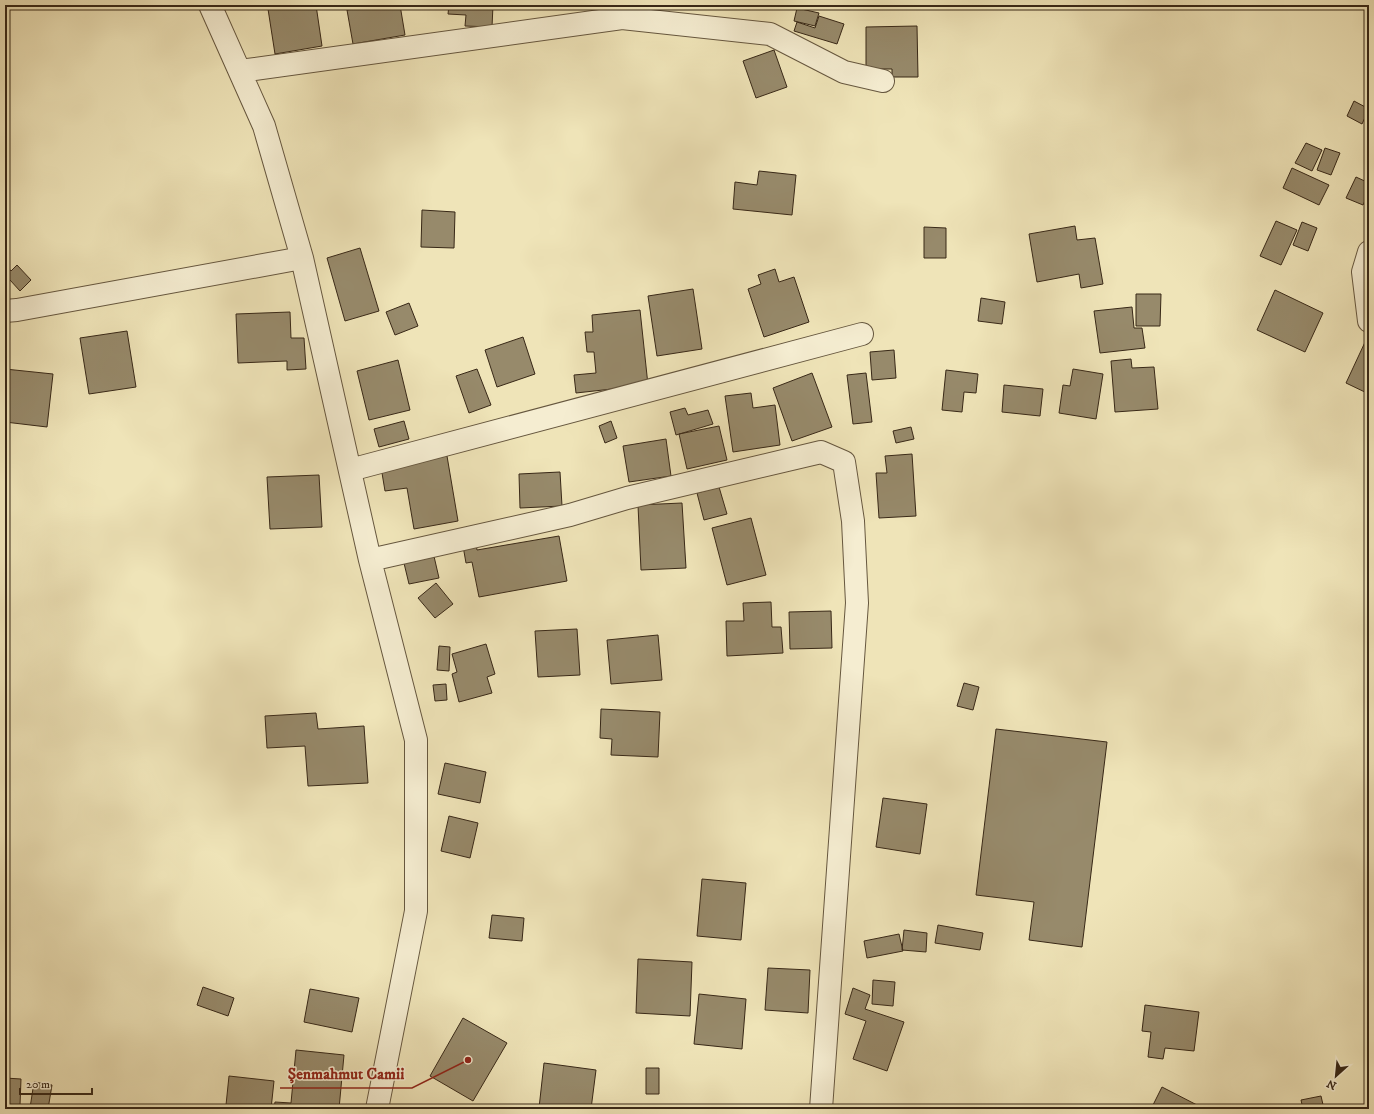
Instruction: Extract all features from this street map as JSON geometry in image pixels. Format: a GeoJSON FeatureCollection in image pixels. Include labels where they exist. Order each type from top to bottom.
{"type":"FeatureCollection","features":[{"type":"Feature","properties":{"kind":"street"},"geometry":{"type":"LineString","coordinates":[[210,5],[264,126],[302,258],[370,560],[416,740],[416,910],[377,1109]]}},
{"type":"Feature","properties":{"kind":"street"},"geometry":{"type":"LineString","coordinates":[[240,71],[622,18],[770,34],[844,72],[883,81]]}},
{"type":"Feature","properties":{"kind":"street"},"geometry":{"type":"LineString","coordinates":[[1369,252],[1363,272],[1369,321]]}},
{"type":"Feature","properties":{"kind":"street"},"geometry":{"type":"LineString","coordinates":[[5,311],[302,258]]}},
{"type":"Feature","properties":{"kind":"street"},"geometry":{"type":"LineString","coordinates":[[350,470],[862,334]]}},
{"type":"Feature","properties":{"kind":"street"},"geometry":{"type":"LineString","coordinates":[[370,560],[570,515],[627,498],[821,452],[844,462],[853,521],[857,603],[821,1109]]}},
{"type":"Feature","properties":{"kind":"building"},"geometry":{"type":"Polygon","coordinates":[[[292,5],[316,5],[322,46],[275,54],[268,9],[292,5]]]}},
{"type":"Feature","properties":{"kind":"building"},"geometry":{"type":"Polygon","coordinates":[[[376,5],[400,5],[405,35],[353,44],[347,10],[376,5]]]}},
{"type":"Feature","properties":{"kind":"building"},"geometry":{"type":"Polygon","coordinates":[[[449,5],[493,5],[492,27],[465,26],[466,15],[448,14],[449,5]]]}},
{"type":"Feature","properties":{"kind":"building"},"geometry":{"type":"Polygon","coordinates":[[[797,8],[819,13],[815,26],[794,21],[797,8]]]}},
{"type":"Feature","properties":{"kind":"building"},"geometry":{"type":"Polygon","coordinates":[[[819,16],[844,24],[837,44],[794,31],[797,22],[815,28],[819,16]]]}},
{"type":"Feature","properties":{"kind":"building"},"geometry":{"type":"Polygon","coordinates":[[[917,26],[918,77],[892,77],[892,69],[866,69],[866,27],[917,26]]]}},
{"type":"Feature","properties":{"kind":"building"},"geometry":{"type":"Polygon","coordinates":[[[774,50],[787,87],[756,98],[743,61],[774,50]]]}},
{"type":"Feature","properties":{"kind":"building"},"geometry":{"type":"Polygon","coordinates":[[[1354,101],[1369,109],[1362,124],[1347,116],[1354,101]]]}},
{"type":"Feature","properties":{"kind":"building"},"geometry":{"type":"Polygon","coordinates":[[[1306,143],[1322,150],[1312,171],[1295,163],[1306,143]]]}},
{"type":"Feature","properties":{"kind":"building"},"geometry":{"type":"Polygon","coordinates":[[[1325,148],[1340,153],[1331,175],[1317,170],[1325,148]]]}},
{"type":"Feature","properties":{"kind":"building"},"geometry":{"type":"Polygon","coordinates":[[[1292,168],[1329,185],[1319,205],[1283,188],[1292,168]]]}},
{"type":"Feature","properties":{"kind":"building"},"geometry":{"type":"Polygon","coordinates":[[[759,171],[796,175],[792,215],[733,209],[735,182],[757,185],[759,171]]]}},
{"type":"Feature","properties":{"kind":"building"},"geometry":{"type":"Polygon","coordinates":[[[1356,177],[1369,183],[1369,192],[1363,205],[1346,198],[1356,177]]]}},
{"type":"Feature","properties":{"kind":"building"},"geometry":{"type":"Polygon","coordinates":[[[422,210],[455,212],[454,248],[421,247],[422,210]]]}},
{"type":"Feature","properties":{"kind":"building"},"geometry":{"type":"Polygon","coordinates":[[[1276,221],[1297,230],[1281,265],[1260,256],[1276,221]]]}},
{"type":"Feature","properties":{"kind":"building"},"geometry":{"type":"Polygon","coordinates":[[[1302,222],[1317,228],[1308,251],[1293,245],[1302,222]]]}},
{"type":"Feature","properties":{"kind":"building"},"geometry":{"type":"Polygon","coordinates":[[[1075,226],[1077,240],[1095,238],[1103,284],[1081,288],[1079,274],[1037,282],[1029,234],[1075,226]]]}},
{"type":"Feature","properties":{"kind":"building"},"geometry":{"type":"Polygon","coordinates":[[[924,227],[946,228],[946,258],[924,258],[924,227]]]}},
{"type":"Feature","properties":{"kind":"building"},"geometry":{"type":"Polygon","coordinates":[[[360,248],[379,311],[345,321],[327,258],[360,248]]]}},
{"type":"Feature","properties":{"kind":"building"},"geometry":{"type":"Polygon","coordinates":[[[5,264],[11,271],[17,265],[31,280],[20,291],[10,280],[5,285],[5,264]]]}},
{"type":"Feature","properties":{"kind":"building"},"geometry":{"type":"Polygon","coordinates":[[[775,269],[779,282],[794,277],[809,322],[764,337],[748,289],[761,284],[758,275],[775,269]]]}},
{"type":"Feature","properties":{"kind":"building"},"geometry":{"type":"Polygon","coordinates":[[[693,289],[702,349],[657,356],[648,296],[693,289]]]}},
{"type":"Feature","properties":{"kind":"building"},"geometry":{"type":"Polygon","coordinates":[[[1275,290],[1323,313],[1305,352],[1257,330],[1275,290]]]}},
{"type":"Feature","properties":{"kind":"building"},"geometry":{"type":"Polygon","coordinates":[[[1136,294],[1161,294],[1160,326],[1136,326],[1136,294]]]}},
{"type":"Feature","properties":{"kind":"building"},"geometry":{"type":"Polygon","coordinates":[[[981,298],[1005,302],[1002,324],[978,321],[981,298]]]}},
{"type":"Feature","properties":{"kind":"building"},"geometry":{"type":"Polygon","coordinates":[[[409,303],[418,326],[395,335],[386,312],[409,303]]]}},
{"type":"Feature","properties":{"kind":"building"},"geometry":{"type":"Polygon","coordinates":[[[1132,307],[1134,328],[1142,328],[1145,348],[1100,353],[1094,311],[1132,307]]]}},
{"type":"Feature","properties":{"kind":"building"},"geometry":{"type":"Polygon","coordinates":[[[640,310],[648,385],[576,393],[574,375],[596,373],[594,352],[587,352],[585,332],[593,332],[592,315],[640,310]]]}},
{"type":"Feature","properties":{"kind":"building"},"geometry":{"type":"Polygon","coordinates":[[[290,312],[291,338],[304,338],[306,369],[287,370],[287,361],[238,363],[236,314],[290,312]]]}},
{"type":"Feature","properties":{"kind":"building"},"geometry":{"type":"Polygon","coordinates":[[[127,331],[136,387],[89,394],[80,338],[127,331]]]}},
{"type":"Feature","properties":{"kind":"building"},"geometry":{"type":"Polygon","coordinates":[[[523,337],[535,374],[497,387],[485,350],[523,337]]]}},
{"type":"Feature","properties":{"kind":"building"},"geometry":{"type":"Polygon","coordinates":[[[1366,340],[1369,342],[1369,394],[1346,383],[1366,340]]]}},
{"type":"Feature","properties":{"kind":"building"},"geometry":{"type":"Polygon","coordinates":[[[894,350],[896,378],[872,380],[870,352],[894,350]]]}},
{"type":"Feature","properties":{"kind":"building"},"geometry":{"type":"Polygon","coordinates":[[[1131,359],[1132,368],[1154,367],[1158,409],[1115,412],[1111,361],[1131,359]]]}},
{"type":"Feature","properties":{"kind":"building"},"geometry":{"type":"Polygon","coordinates":[[[398,360],[410,410],[369,420],[357,371],[398,360]]]}},
{"type":"Feature","properties":{"kind":"building"},"geometry":{"type":"Polygon","coordinates":[[[5,369],[53,374],[47,427],[5,422],[5,369]]]}},
{"type":"Feature","properties":{"kind":"building"},"geometry":{"type":"Polygon","coordinates":[[[477,369],[491,405],[469,413],[456,376],[477,369]]]}},
{"type":"Feature","properties":{"kind":"building"},"geometry":{"type":"Polygon","coordinates":[[[1073,369],[1103,374],[1096,419],[1059,413],[1063,385],[1070,386],[1073,369]]]}},
{"type":"Feature","properties":{"kind":"building"},"geometry":{"type":"Polygon","coordinates":[[[946,370],[978,374],[976,393],[964,392],[962,412],[942,410],[946,370]]]}},
{"type":"Feature","properties":{"kind":"building"},"geometry":{"type":"Polygon","coordinates":[[[812,373],[832,427],[792,441],[773,388],[812,373]]]}},
{"type":"Feature","properties":{"kind":"building"},"geometry":{"type":"Polygon","coordinates":[[[866,373],[872,422],[853,424],[847,375],[866,373]]]}},
{"type":"Feature","properties":{"kind":"building"},"geometry":{"type":"Polygon","coordinates":[[[1004,385],[1043,389],[1040,416],[1002,412],[1004,385]]]}},
{"type":"Feature","properties":{"kind":"building"},"geometry":{"type":"Polygon","coordinates":[[[751,393],[753,408],[775,405],[780,445],[733,452],[725,396],[751,393]]]}},
{"type":"Feature","properties":{"kind":"building"},"geometry":{"type":"Polygon","coordinates":[[[685,408],[688,415],[708,410],[713,424],[676,435],[670,412],[685,408]]]}},
{"type":"Feature","properties":{"kind":"building"},"geometry":{"type":"Polygon","coordinates":[[[404,421],[409,439],[379,447],[374,429],[404,421]]]}},
{"type":"Feature","properties":{"kind":"building"},"geometry":{"type":"Polygon","coordinates":[[[611,421],[617,438],[605,443],[599,426],[611,421]]]}},
{"type":"Feature","properties":{"kind":"building"},"geometry":{"type":"Polygon","coordinates":[[[719,426],[727,460],[687,469],[679,434],[719,426]]]}},
{"type":"Feature","properties":{"kind":"building"},"geometry":{"type":"Polygon","coordinates":[[[911,427],[914,439],[896,443],[893,431],[911,427]]]}},
{"type":"Feature","properties":{"kind":"building"},"geometry":{"type":"Polygon","coordinates":[[[666,439],[671,476],[629,482],[623,446],[666,439]]]}},
{"type":"Feature","properties":{"kind":"building"},"geometry":{"type":"Polygon","coordinates":[[[912,454],[916,516],[879,518],[876,473],[887,473],[885,456],[912,454]]]}},
{"type":"Feature","properties":{"kind":"building"},"geometry":{"type":"Polygon","coordinates":[[[447,456],[458,521],[414,529],[407,488],[385,491],[381,467],[447,456]]]}},
{"type":"Feature","properties":{"kind":"building"},"geometry":{"type":"Polygon","coordinates":[[[560,472],[562,506],[520,508],[519,474],[560,472]]]}},
{"type":"Feature","properties":{"kind":"building"},"geometry":{"type":"Polygon","coordinates":[[[319,475],[322,527],[270,529],[267,477],[319,475]]]}},
{"type":"Feature","properties":{"kind":"building"},"geometry":{"type":"Polygon","coordinates":[[[719,487],[727,514],[704,520],[697,493],[719,487]]]}},
{"type":"Feature","properties":{"kind":"building"},"geometry":{"type":"Polygon","coordinates":[[[682,503],[686,568],[641,570],[638,505],[682,503]]]}},
{"type":"Feature","properties":{"kind":"building"},"geometry":{"type":"Polygon","coordinates":[[[751,518],[766,575],[727,585],[712,528],[751,518]]]}},
{"type":"Feature","properties":{"kind":"building"},"geometry":{"type":"Polygon","coordinates":[[[559,536],[567,581],[479,597],[472,562],[466,563],[463,546],[476,544],[477,550],[559,536]]]}},
{"type":"Feature","properties":{"kind":"building"},"geometry":{"type":"Polygon","coordinates":[[[433,552],[439,578],[409,584],[403,559],[433,552]]]}},
{"type":"Feature","properties":{"kind":"building"},"geometry":{"type":"Polygon","coordinates":[[[436,583],[453,604],[435,618],[418,598],[436,583]]]}},
{"type":"Feature","properties":{"kind":"building"},"geometry":{"type":"Polygon","coordinates":[[[771,602],[772,627],[781,627],[783,653],[727,656],[726,621],[744,621],[743,603],[771,602]]]}},
{"type":"Feature","properties":{"kind":"building"},"geometry":{"type":"Polygon","coordinates":[[[831,611],[832,648],[790,649],[789,612],[831,611]]]}},
{"type":"Feature","properties":{"kind":"building"},"geometry":{"type":"Polygon","coordinates":[[[577,629],[580,675],[538,677],[535,631],[577,629]]]}},
{"type":"Feature","properties":{"kind":"building"},"geometry":{"type":"Polygon","coordinates":[[[658,635],[662,680],[611,684],[607,640],[658,635]]]}},
{"type":"Feature","properties":{"kind":"building"},"geometry":{"type":"Polygon","coordinates":[[[486,644],[495,674],[487,677],[492,693],[459,702],[452,674],[457,672],[452,654],[486,644]]]}},
{"type":"Feature","properties":{"kind":"building"},"geometry":{"type":"Polygon","coordinates":[[[439,646],[450,647],[449,671],[437,670],[439,646]]]}},
{"type":"Feature","properties":{"kind":"building"},"geometry":{"type":"Polygon","coordinates":[[[964,683],[979,687],[973,710],[957,706],[964,683]]]}},
{"type":"Feature","properties":{"kind":"building"},"geometry":{"type":"Polygon","coordinates":[[[446,684],[447,700],[435,701],[433,685],[446,684]]]}},
{"type":"Feature","properties":{"kind":"building"},"geometry":{"type":"Polygon","coordinates":[[[601,709],[660,712],[658,757],[611,755],[612,739],[600,738],[601,709]]]}},
{"type":"Feature","properties":{"kind":"building"},"geometry":{"type":"Polygon","coordinates":[[[316,713],[318,729],[364,726],[368,783],[308,786],[305,746],[267,748],[265,716],[316,713]]]}},
{"type":"Feature","properties":{"kind":"building"},"geometry":{"type":"Polygon","coordinates":[[[996,729],[1107,742],[1082,947],[1029,940],[1034,902],[976,895],[996,729]]]}},
{"type":"Feature","properties":{"kind":"building"},"geometry":{"type":"Polygon","coordinates":[[[445,763],[486,772],[480,803],[438,794],[445,763]]]}},
{"type":"Feature","properties":{"kind":"building"},"geometry":{"type":"Polygon","coordinates":[[[883,798],[927,804],[920,854],[876,847],[883,798]]]}},
{"type":"Feature","properties":{"kind":"building"},"geometry":{"type":"Polygon","coordinates":[[[449,816],[478,823],[470,858],[441,851],[449,816]]]}},
{"type":"Feature","properties":{"kind":"building"},"geometry":{"type":"Polygon","coordinates":[[[702,879],[746,883],[741,940],[697,936],[702,879]]]}},
{"type":"Feature","properties":{"kind":"building"},"geometry":{"type":"Polygon","coordinates":[[[492,915],[524,918],[522,941],[489,938],[492,915]]]}},
{"type":"Feature","properties":{"kind":"building"},"geometry":{"type":"Polygon","coordinates":[[[938,925],[983,933],[980,950],[935,943],[938,925]]]}},
{"type":"Feature","properties":{"kind":"building"},"geometry":{"type":"Polygon","coordinates":[[[904,930],[927,933],[926,952],[902,950],[904,930]]]}},
{"type":"Feature","properties":{"kind":"building"},"geometry":{"type":"Polygon","coordinates":[[[899,934],[903,951],[867,958],[864,941],[899,934]]]}},
{"type":"Feature","properties":{"kind":"building"},"geometry":{"type":"Polygon","coordinates":[[[638,959],[692,962],[690,1016],[636,1013],[638,959]]]}},
{"type":"Feature","properties":{"kind":"building"},"geometry":{"type":"Polygon","coordinates":[[[768,968],[810,970],[808,1013],[765,1010],[768,968]]]}},
{"type":"Feature","properties":{"kind":"building"},"geometry":{"type":"Polygon","coordinates":[[[873,980],[895,982],[893,1006],[872,1004],[873,980]]]}},
{"type":"Feature","properties":{"kind":"building"},"geometry":{"type":"Polygon","coordinates":[[[203,987],[234,998],[228,1016],[197,1005],[203,987]]]}},
{"type":"Feature","properties":{"kind":"building"},"geometry":{"type":"Polygon","coordinates":[[[853,988],[870,995],[865,1009],[904,1022],[887,1071],[853,1059],[866,1021],[845,1014],[853,988]]]}},
{"type":"Feature","properties":{"kind":"building"},"geometry":{"type":"Polygon","coordinates":[[[310,989],[359,998],[352,1032],[304,1022],[310,989]]]}},
{"type":"Feature","properties":{"kind":"building"},"geometry":{"type":"Polygon","coordinates":[[[699,994],[746,999],[742,1049],[694,1044],[699,994]]]}},
{"type":"Feature","properties":{"kind":"building"},"geometry":{"type":"Polygon","coordinates":[[[1145,1005],[1199,1012],[1194,1051],[1165,1048],[1163,1059],[1148,1057],[1151,1032],[1142,1031],[1145,1005]]]}},
{"type":"Feature","properties":{"kind":"building"},"geometry":{"type":"Polygon","coordinates":[[[463,1018],[507,1043],[473,1101],[430,1076],[463,1018]]]}},
{"type":"Feature","properties":{"kind":"building"},"geometry":{"type":"Polygon","coordinates":[[[296,1050],[344,1055],[339,1109],[274,1109],[275,1102],[291,1103],[296,1050]]]}},
{"type":"Feature","properties":{"kind":"building"},"geometry":{"type":"Polygon","coordinates":[[[544,1063],[596,1070],[591,1109],[539,1108],[544,1063]]]}},
{"type":"Feature","properties":{"kind":"building"},"geometry":{"type":"Polygon","coordinates":[[[646,1068],[659,1068],[659,1094],[646,1094],[646,1068]]]}},
{"type":"Feature","properties":{"kind":"building"},"geometry":{"type":"Polygon","coordinates":[[[229,1076],[274,1081],[271,1109],[238,1109],[238,1106],[226,1105],[229,1076]]]}},
{"type":"Feature","properties":{"kind":"building"},"geometry":{"type":"Polygon","coordinates":[[[5,1078],[21,1079],[20,1105],[5,1104],[5,1078]]]}},
{"type":"Feature","properties":{"kind":"building"},"geometry":{"type":"Polygon","coordinates":[[[34,1082],[52,1085],[48,1109],[30,1108],[34,1082]]]}},
{"type":"Feature","properties":{"kind":"building"},"geometry":{"type":"Polygon","coordinates":[[[1162,1087],[1197,1105],[1195,1109],[1151,1109],[1162,1087]]]}},
{"type":"Feature","properties":{"kind":"building"},"geometry":{"type":"Polygon","coordinates":[[[1321,1096],[1324,1109],[1303,1109],[1301,1100],[1321,1096]]]}},
{"type":"Feature","properties":{"kind":"place","name":"Şenmahmut Camii"},"geometry":{"type":"Point","coordinates":[468,1060]}}]}
